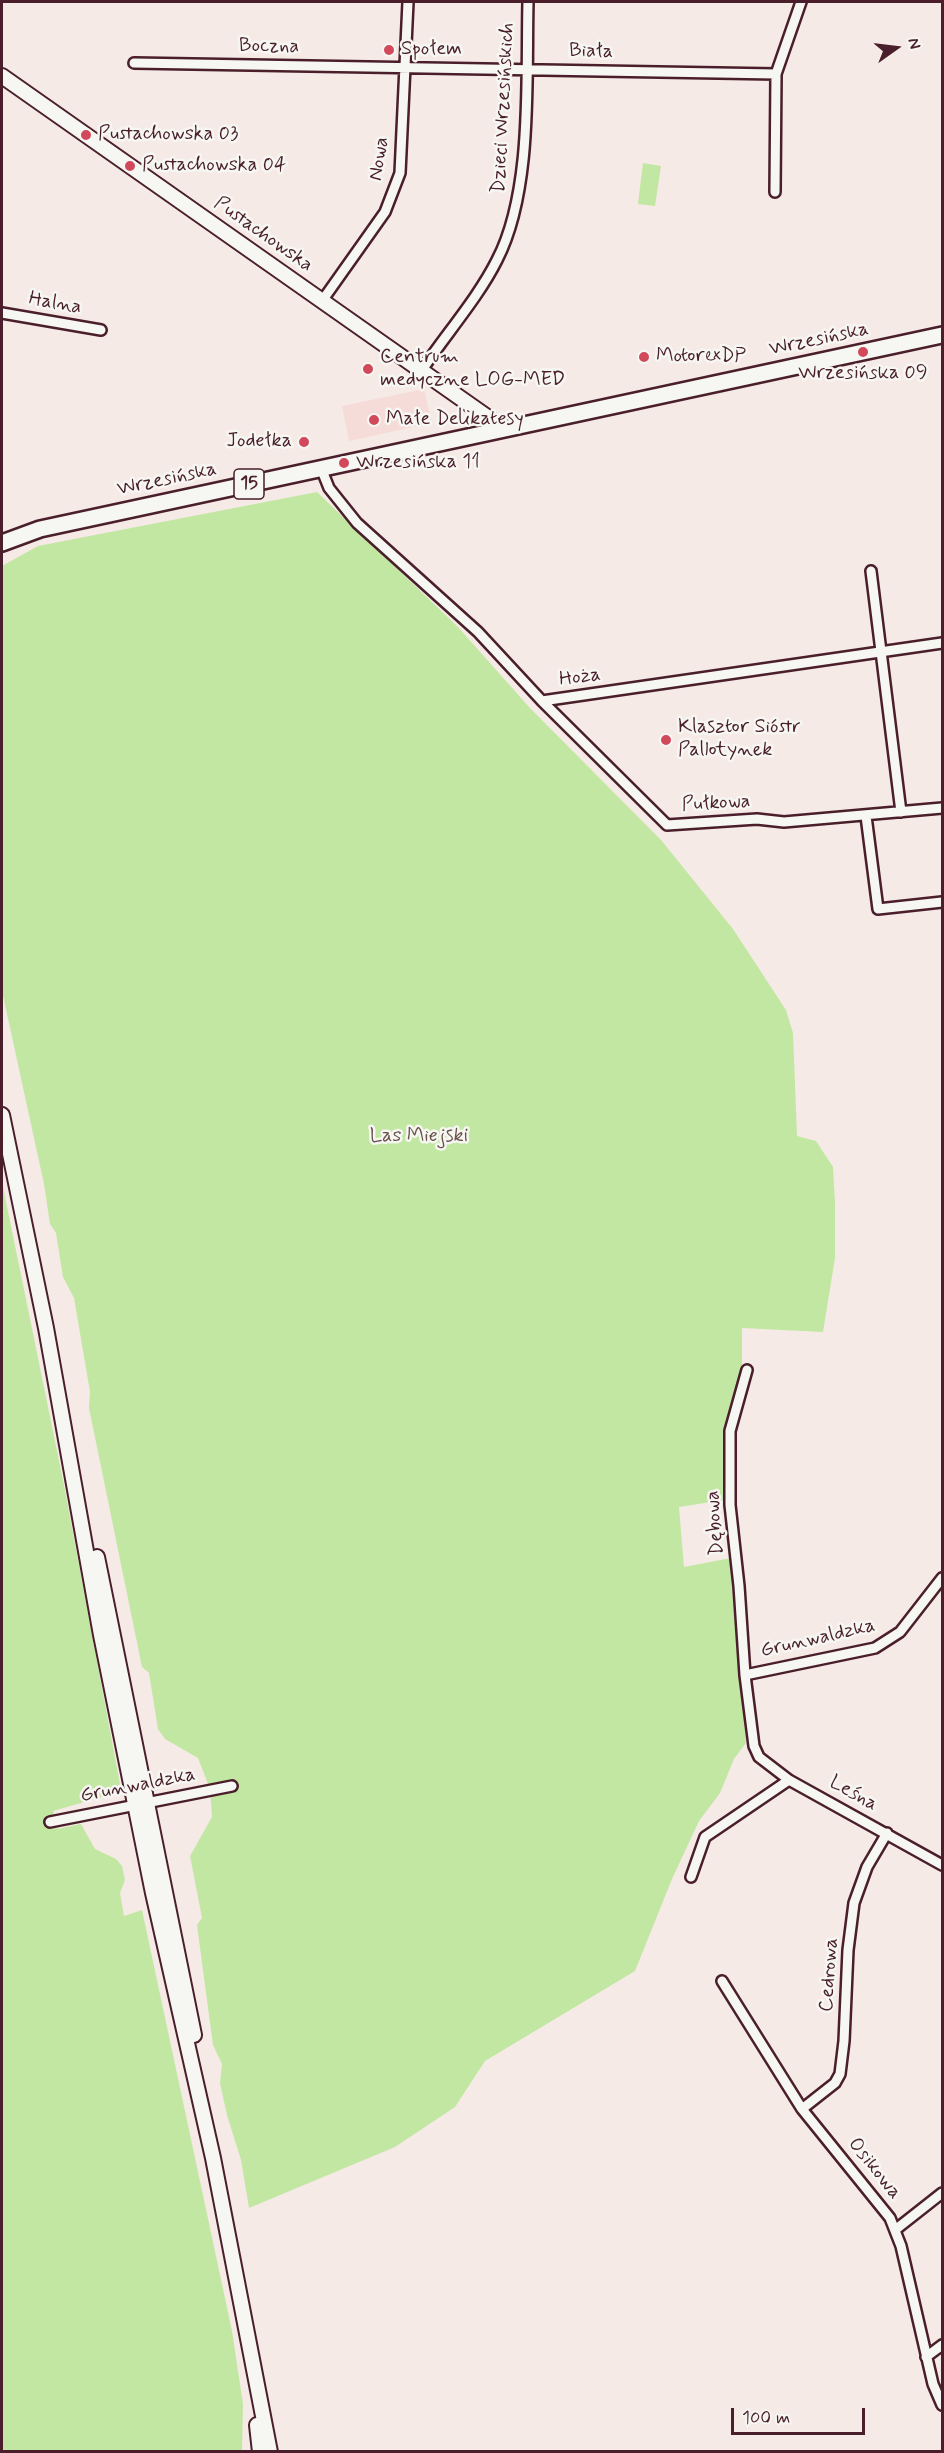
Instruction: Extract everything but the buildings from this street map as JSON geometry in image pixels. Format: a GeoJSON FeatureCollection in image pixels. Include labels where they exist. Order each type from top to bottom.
{"type":"FeatureCollection","features":[{"type":"Feature","properties":{"kind":"main road","name":"Pustachowska"},"geometry":{"type":"LineString","coordinates":[[2,76],[422,370],[493,422],[497,430]]}},
{"type":"Feature","properties":{"kind":"main road","name":"Wrzesińska"},"geometry":{"type":"LineString","coordinates":[[2,543],[40,529],[942,335]]}},
{"type":"Feature","properties":{"kind":"main road"},"geometry":{"type":"LineString","coordinates":[[2,1114],[72,1465],[101,1635],[142,1804],[153,1893],[213,2158],[270,2451]]}},
{"type":"Feature","properties":{"kind":"main road"},"geometry":{"type":"LineString","coordinates":[[251,2358],[260,2451]]}},
{"type":"Feature","properties":{"kind":"street","name":"Nowa"},"geometry":{"type":"LineString","coordinates":[[322,301],[385,212],[396,186],[402,155],[408,2]]}},
{"type":"Feature","properties":{"kind":"street","name":"Dzieci Wrzesińskich"},"geometry":{"type":"LineString","coordinates":[[422,370],[487,276],[506,240],[516,205],[523,160],[528,2]]}},
{"type":"Feature","properties":{"kind":"street"},"geometry":{"type":"LineString","coordinates":[[776,192],[776,74],[801,2]]}},
{"type":"Feature","properties":{"kind":"street","name":"Boczna"},"geometry":{"type":"LineString","coordinates":[[134,63],[405,67]]}},
{"type":"Feature","properties":{"kind":"street","name":"Biała"},"geometry":{"type":"LineString","coordinates":[[405,67],[776,74]]}},
{"type":"Feature","properties":{"kind":"street","name":"Halna"},"geometry":{"type":"LineString","coordinates":[[2,313],[101,330]]}},
{"type":"Feature","properties":{"kind":"street","name":"Hoża"},"geometry":{"type":"LineString","coordinates":[[321,468],[329,488],[357,523],[478,632],[542,701],[942,643]]}},
{"type":"Feature","properties":{"kind":"street"},"geometry":{"type":"LineString","coordinates":[[871,571],[901,812]]}},
{"type":"Feature","properties":{"kind":"street","name":"Pułkowa"},"geometry":{"type":"LineString","coordinates":[[542,701],[667,825],[757,819],[784,822],[942,808]]}},
{"type":"Feature","properties":{"kind":"street"},"geometry":{"type":"LineString","coordinates":[[866,816],[878,909],[942,902]]}},
{"type":"Feature","properties":{"kind":"street","name":"Dębowa"},"geometry":{"type":"LineString","coordinates":[[747,1370],[730,1431],[730,1505],[739,1586],[745,1675],[754,1746]]}},
{"type":"Feature","properties":{"kind":"street","name":"Grunwaldzka"},"geometry":{"type":"LineString","coordinates":[[745,1675],[875,1648],[900,1632],[942,1578]]}},
{"type":"Feature","properties":{"kind":"street","name":"Leśna"},"geometry":{"type":"LineString","coordinates":[[754,1746],[759,1757],[789,1780],[942,1865]]}},
{"type":"Feature","properties":{"kind":"street"},"geometry":{"type":"LineString","coordinates":[[691,1877],[705,1837],[789,1780]]}},
{"type":"Feature","properties":{"kind":"street","name":"Grunwaldzka"},"geometry":{"type":"LineString","coordinates":[[50,1822],[232,1786]]}},
{"type":"Feature","properties":{"kind":"street","name":"Cedrowa"},"geometry":{"type":"LineString","coordinates":[[802,2109],[835,2083],[840,2074],[844,2042],[848,1950],[854,1904],[867,1867],[887,1833]]}},
{"type":"Feature","properties":{"kind":"street","name":"Osikowa"},"geometry":{"type":"LineString","coordinates":[[722,1981],[802,2109],[890,2218],[936,2392],[942,2405]]}},
{"type":"Feature","properties":{"kind":"street"},"geometry":{"type":"LineString","coordinates":[[895,2230],[942,2193]]}},
{"type":"Feature","properties":{"kind":"street"},"geometry":{"type":"LineString","coordinates":[[927,2357],[942,2345]]}},
{"type":"Feature","properties":{"kind":"shaded area"},"geometry":{"type":"Polygon","coordinates":[[[424,389],[432,423],[349,441],[342,406],[424,389]]]}},
{"type":"Feature","properties":{"kind":"green space"},"geometry":{"type":"Polygon","coordinates":[[[643,163],[661,166],[655,206],[638,204],[643,163]]]}},
{"type":"Feature","properties":{"kind":"green space","name":"Las Miejski"},"geometry":{"type":"Polygon","coordinates":[[[317,492],[458,627],[529,707],[661,840],[733,929],[786,1010],[793,1033],[797,1136],[816,1141],[833,1167],[835,1258],[823,1332],[742,1328],[742,1365],[726,1431],[724,1500],[679,1507],[684,1567],[731,1558],[746,1743],[734,1759],[720,1793],[699,1821],[672,1879],[635,1971],[485,2061],[455,2107],[395,2147],[249,2208],[241,2160],[220,2083],[222,2064],[213,2045],[197,1925],[202,1918],[190,1856],[212,1817],[210,1789],[198,1758],[165,1739],[158,1729],[149,1673],[142,1667],[89,1408],[90,1392],[74,1298],[63,1277],[56,1233],[50,1224],[44,1184],[2,991],[2,566],[38,546],[317,492]]]}},
{"type":"Feature","properties":{"kind":"green space"},"geometry":{"type":"Polygon","coordinates":[[[2,1182],[64,1485],[120,1784],[116,1793],[53,1811],[55,1819],[210,1789],[55,1820],[57,1829],[81,1824],[95,1849],[116,1859],[122,1866],[125,1880],[120,1893],[124,1916],[142,1910],[232,2331],[243,2404],[242,2451],[2,2451],[2,1182]]]}},
{"type":"Feature","properties":{"kind":"place","name":"Społem"},"geometry":{"type":"Point","coordinates":[389,50]}},
{"type":"Feature","properties":{"kind":"place","name":"Pustachowska 03"},"geometry":{"type":"Point","coordinates":[86,135]}},
{"type":"Feature","properties":{"kind":"place","name":"Pustachowska 04"},"geometry":{"type":"Point","coordinates":[130,166]}},
{"type":"Feature","properties":{"kind":"place","name":"Wrzesińska 09"},"geometry":{"type":"Point","coordinates":[863,352]}},
{"type":"Feature","properties":{"kind":"place","name":"MotorexDP"},"geometry":{"type":"Point","coordinates":[644,357]}},
{"type":"Feature","properties":{"kind":"place","name":"Centrum medyczne LOG-MED"},"geometry":{"type":"Point","coordinates":[368,369]}},
{"type":"Feature","properties":{"kind":"place","name":"Małe Delikatesy"},"geometry":{"type":"Point","coordinates":[374,420]}},
{"type":"Feature","properties":{"kind":"place","name":"Jodełka"},"geometry":{"type":"Point","coordinates":[304,442]}},
{"type":"Feature","properties":{"kind":"place","name":"Wrzesińska 11"},"geometry":{"type":"Point","coordinates":[344,463]}},
{"type":"Feature","properties":{"kind":"place","name":"Klasztor Sióstr Pallotynek"},"geometry":{"type":"Point","coordinates":[666,740]}}]}
